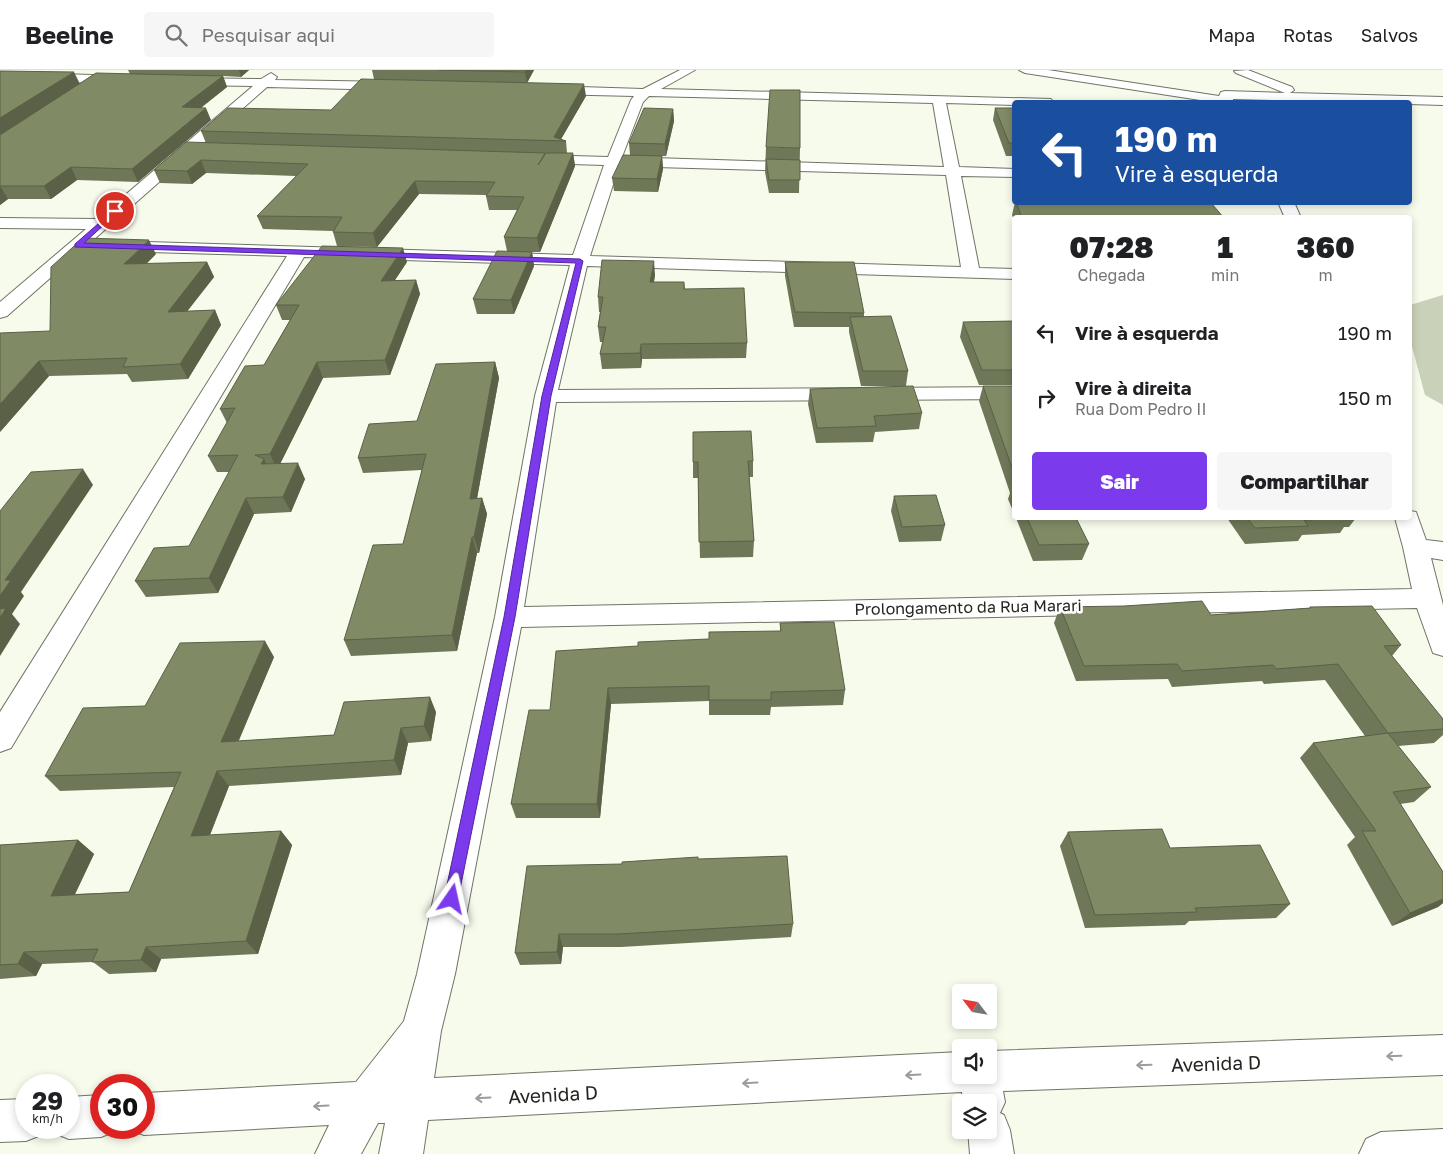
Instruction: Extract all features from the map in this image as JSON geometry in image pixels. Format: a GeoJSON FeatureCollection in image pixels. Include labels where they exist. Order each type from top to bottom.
{"type":"FeatureCollection","features":[{"type":"Feature","properties":{"kind":"street"},"geometry":{"type":"LineString","coordinates":[[81,90],[97,79],[116,70]]}},
{"type":"Feature","properties":{"kind":"street"},"geometry":{"type":"LineString","coordinates":[[0,312],[263,82],[282,70]]}},
{"type":"Feature","properties":{"kind":"street"},"geometry":{"type":"LineString","coordinates":[[401,1154],[421,1032],[436,974],[509,617],[546,396],[580,261],[613,161],[637,100],[646,92],[689,70]]}},
{"type":"Feature","properties":{"kind":"street"},"geometry":{"type":"LineString","coordinates":[[1025,70],[1227,100],[1313,96],[1443,100]]}},
{"type":"Feature","properties":{"kind":"street"},"geometry":{"type":"LineString","coordinates":[[1227,100],[1240,70],[1288,90],[1313,96]]}},
{"type":"Feature","properties":{"kind":"street"},"geometry":{"type":"LineString","coordinates":[[0,76],[136,80]]}},
{"type":"Feature","properties":{"kind":"street"},"geometry":{"type":"LineString","coordinates":[[554,90],[562,77]]}},
{"type":"Feature","properties":{"kind":"street"},"geometry":{"type":"LineString","coordinates":[[175,81],[408,86]]}},
{"type":"Feature","properties":{"kind":"street"},"geometry":{"type":"LineString","coordinates":[[534,89],[1012,101]]}},
{"type":"Feature","properties":{"kind":"street"},"geometry":{"type":"LineString","coordinates":[[939,100],[971,272]]}},
{"type":"Feature","properties":{"kind":"street"},"geometry":{"type":"LineString","coordinates":[[187,148],[207,149]]}},
{"type":"Feature","properties":{"kind":"street"},"geometry":{"type":"LineString","coordinates":[[524,159],[1012,173]]}},
{"type":"Feature","properties":{"kind":"street"},"geometry":{"type":"LineString","coordinates":[[0,223],[100,224]]}},
{"type":"Feature","properties":{"kind":"street"},"geometry":{"type":"LineString","coordinates":[[78,245],[1012,274]]}},
{"type":"Feature","properties":{"kind":"street"},"geometry":{"type":"LineString","coordinates":[[0,739],[298,252]]}},
{"type":"Feature","properties":{"kind":"street"},"geometry":{"type":"LineString","coordinates":[[546,396],[1012,393]]}},
{"type":"Feature","properties":{"kind":"street"},"geometry":{"type":"LineString","coordinates":[[1408,520],[1416,547],[1427,598],[1443,645]]}},
{"type":"Feature","properties":{"kind":"street"},"geometry":{"type":"LineString","coordinates":[[1416,547],[1443,551]]}},
{"type":"Feature","properties":{"kind":"street","name":"Prolongamento da Rua Marari"},"geometry":{"type":"LineString","coordinates":[[509,617],[1427,598]]}},
{"type":"Feature","properties":{"kind":"street"},"geometry":{"type":"LineString","coordinates":[[337,1154],[365,1104],[421,1032]]}},
{"type":"Feature","properties":{"kind":"street","name":"Avenida D"},"geometry":{"type":"LineString","coordinates":[[997,1071],[1443,1055]]}},
{"type":"Feature","properties":{"kind":"street","name":"Avenida D"},"geometry":{"type":"LineString","coordinates":[[155,1114],[410,1102],[952,1072]]}},
{"type":"Feature","properties":{"kind":"street"},"geometry":{"type":"LineString","coordinates":[[0,1121],[15,1120]]}},
{"type":"Feature","properties":{"kind":"street"},"geometry":{"type":"LineString","coordinates":[[990,1139],[992,1154]]}},
{"type":"Feature","properties":{"kind":"street"},"geometry":{"type":"LineString","coordinates":[[1381,1154],[1443,1150]]}},
{"type":"Feature","properties":{"kind":"green space"},"geometry":{"type":"Polygon","coordinates":[[[1443,295],[1443,405],[1425,395],[1412,346],[1412,304],[1443,295]]]}},
{"type":"Feature","properties":{"kind":"building"},"geometry":{"type":"Polygon","coordinates":[[[439,70],[526,70],[525,72],[439,70]]]}},
{"type":"Feature","properties":{"kind":"building"},"geometry":{"type":"Polygon","coordinates":[[[0,71],[74,72],[0,118],[0,71]]]}},
{"type":"Feature","properties":{"kind":"building"},"geometry":{"type":"Polygon","coordinates":[[[96,73],[223,76],[182,107],[206,108],[132,169],[71,167],[44,186],[0,186],[0,135],[96,73]]]}},
{"type":"Feature","properties":{"kind":"building"},"geometry":{"type":"Polygon","coordinates":[[[361,79],[584,84],[554,137],[566,141],[201,131],[228,108],[331,110],[361,79]]]}},
{"type":"Feature","properties":{"kind":"building"},"geometry":{"type":"Polygon","coordinates":[[[770,90],[800,90],[800,148],[766,147],[770,90]]]}},
{"type":"Feature","properties":{"kind":"building"},"geometry":{"type":"Polygon","coordinates":[[[644,108],[673,109],[665,144],[629,143],[644,108]]]}},
{"type":"Feature","properties":{"kind":"building"},"geometry":{"type":"Polygon","coordinates":[[[995,108],[1012,108],[1012,143],[1009,143],[995,108]]]}},
{"type":"Feature","properties":{"kind":"building"},"geometry":{"type":"Polygon","coordinates":[[[186,142],[545,153],[538,165],[546,153],[573,153],[537,238],[504,237],[524,197],[486,196],[495,182],[415,181],[373,233],[333,232],[342,217],[257,216],[308,164],[201,160],[187,171],[154,170],[186,142]]]}},
{"type":"Feature","properties":{"kind":"building"},"geometry":{"type":"Polygon","coordinates":[[[623,155],[662,156],[657,179],[612,178],[623,155]]]}},
{"type":"Feature","properties":{"kind":"building"},"geometry":{"type":"Polygon","coordinates":[[[766,159],[800,160],[800,180],[769,180],[766,159]]]}},
{"type":"Feature","properties":{"kind":"building"},"geometry":{"type":"Polygon","coordinates":[[[1017,205],[1213,205],[1221,215],[1021,215],[1017,205]]]}},
{"type":"Feature","properties":{"kind":"building"},"geometry":{"type":"Polygon","coordinates":[[[83,238],[149,240],[124,264],[207,262],[168,312],[215,310],[180,364],[123,367],[127,358],[39,361],[0,404],[0,333],[50,331],[51,267],[83,238]]]}},
{"type":"Feature","properties":{"kind":"building"},"geometry":{"type":"Polygon","coordinates":[[[322,246],[403,248],[381,281],[416,280],[385,360],[317,362],[270,454],[255,455],[264,459],[261,464],[298,463],[283,497],[246,498],[209,578],[135,581],[154,548],[189,546],[238,455],[208,456],[235,408],[220,409],[245,366],[264,365],[299,305],[276,305],[322,246]]]}},
{"type":"Feature","properties":{"kind":"building"},"geometry":{"type":"Polygon","coordinates":[[[497,251],[532,252],[511,300],[473,299],[497,251]]]}},
{"type":"Feature","properties":{"kind":"building"},"geometry":{"type":"Polygon","coordinates":[[[602,260],[654,261],[650,282],[684,282],[684,289],[744,288],[747,343],[641,344],[640,353],[600,354],[606,327],[598,327],[603,297],[598,297],[602,260]]]}},
{"type":"Feature","properties":{"kind":"building"},"geometry":{"type":"Polygon","coordinates":[[[785,262],[854,262],[864,313],[795,312],[785,262]]]}},
{"type":"Feature","properties":{"kind":"building"},"geometry":{"type":"Polygon","coordinates":[[[891,316],[908,371],[863,371],[850,317],[891,316]]]}},
{"type":"Feature","properties":{"kind":"building"},"geometry":{"type":"Polygon","coordinates":[[[1012,321],[1012,370],[982,370],[963,322],[1012,321]]]}},
{"type":"Feature","properties":{"kind":"building"},"geometry":{"type":"Polygon","coordinates":[[[495,362],[470,499],[482,498],[452,635],[344,640],[373,545],[403,544],[426,454],[358,458],[369,424],[417,421],[436,364],[495,362]]]}},
{"type":"Feature","properties":{"kind":"building"},"geometry":{"type":"Polygon","coordinates":[[[913,386],[922,413],[874,416],[876,426],[817,428],[810,389],[913,386]]]}},
{"type":"Feature","properties":{"kind":"building"},"geometry":{"type":"Polygon","coordinates":[[[983,386],[1012,386],[1012,468],[983,386]]]}},
{"type":"Feature","properties":{"kind":"building"},"geometry":{"type":"Polygon","coordinates":[[[751,431],[753,461],[748,461],[754,541],[699,542],[698,462],[693,462],[693,432],[751,431]]]}},
{"type":"Feature","properties":{"kind":"building"},"geometry":{"type":"Polygon","coordinates":[[[83,469],[5,580],[11,580],[0,596],[0,511],[31,472],[83,469]]]}},
{"type":"Feature","properties":{"kind":"building"},"geometry":{"type":"Polygon","coordinates":[[[936,495],[945,525],[902,527],[894,496],[936,495]]]}},
{"type":"Feature","properties":{"kind":"building"},"geometry":{"type":"Polygon","coordinates":[[[1028,520],[1077,520],[1089,544],[1039,545],[1028,520]]]}},
{"type":"Feature","properties":{"kind":"building"},"geometry":{"type":"Polygon","coordinates":[[[1249,520],[1304,520],[1308,526],[1255,528],[1249,520]]]}},
{"type":"Feature","properties":{"kind":"building"},"geometry":{"type":"Polygon","coordinates":[[[1202,601],[1211,615],[1310,607],[1372,606],[1401,645],[1384,646],[1443,719],[1443,729],[1388,733],[1338,664],[1276,669],[1273,665],[1182,671],[1177,664],[1084,666],[1060,607],[1124,606],[1202,601]]]}},
{"type":"Feature","properties":{"kind":"building"},"geometry":{"type":"Polygon","coordinates":[[[6,608],[0,618],[0,609],[6,608]]]}},
{"type":"Feature","properties":{"kind":"building"},"geometry":{"type":"Polygon","coordinates":[[[834,622],[845,690],[771,692],[771,700],[709,700],[709,686],[608,688],[597,804],[511,804],[529,710],[550,710],[556,651],[638,646],[638,642],[709,639],[709,632],[781,631],[780,623],[834,622]]]}},
{"type":"Feature","properties":{"kind":"building"},"geometry":{"type":"Polygon","coordinates":[[[265,641],[221,742],[334,735],[344,702],[430,697],[424,726],[401,728],[394,760],[217,771],[191,836],[281,831],[246,941],[146,947],[141,960],[92,962],[98,949],[24,952],[18,964],[0,965],[0,845],[78,840],[51,896],[129,892],[181,772],[45,776],[83,708],[145,706],[180,643],[265,641]]]}},
{"type":"Feature","properties":{"kind":"building"},"geometry":{"type":"Polygon","coordinates":[[[1388,733],[1431,787],[1393,792],[1443,872],[1443,899],[1410,913],[1362,831],[1376,831],[1313,743],[1388,733]]]}},
{"type":"Feature","properties":{"kind":"building"},"geometry":{"type":"Polygon","coordinates":[[[1162,829],[1170,848],[1260,845],[1290,904],[1195,908],[1197,912],[1095,915],[1068,832],[1162,829]]]}},
{"type":"Feature","properties":{"kind":"building"},"geometry":{"type":"Polygon","coordinates":[[[787,856],[793,924],[618,934],[559,934],[557,952],[515,953],[527,866],[622,864],[622,862],[698,857],[698,859],[787,856]]]}},
{"type":"Feature","properties":{"kind":"route"},"geometry":{"type":"LineString","coordinates":[[115,211],[78,245],[580,261],[546,396],[509,617],[452,899]]}}]}
